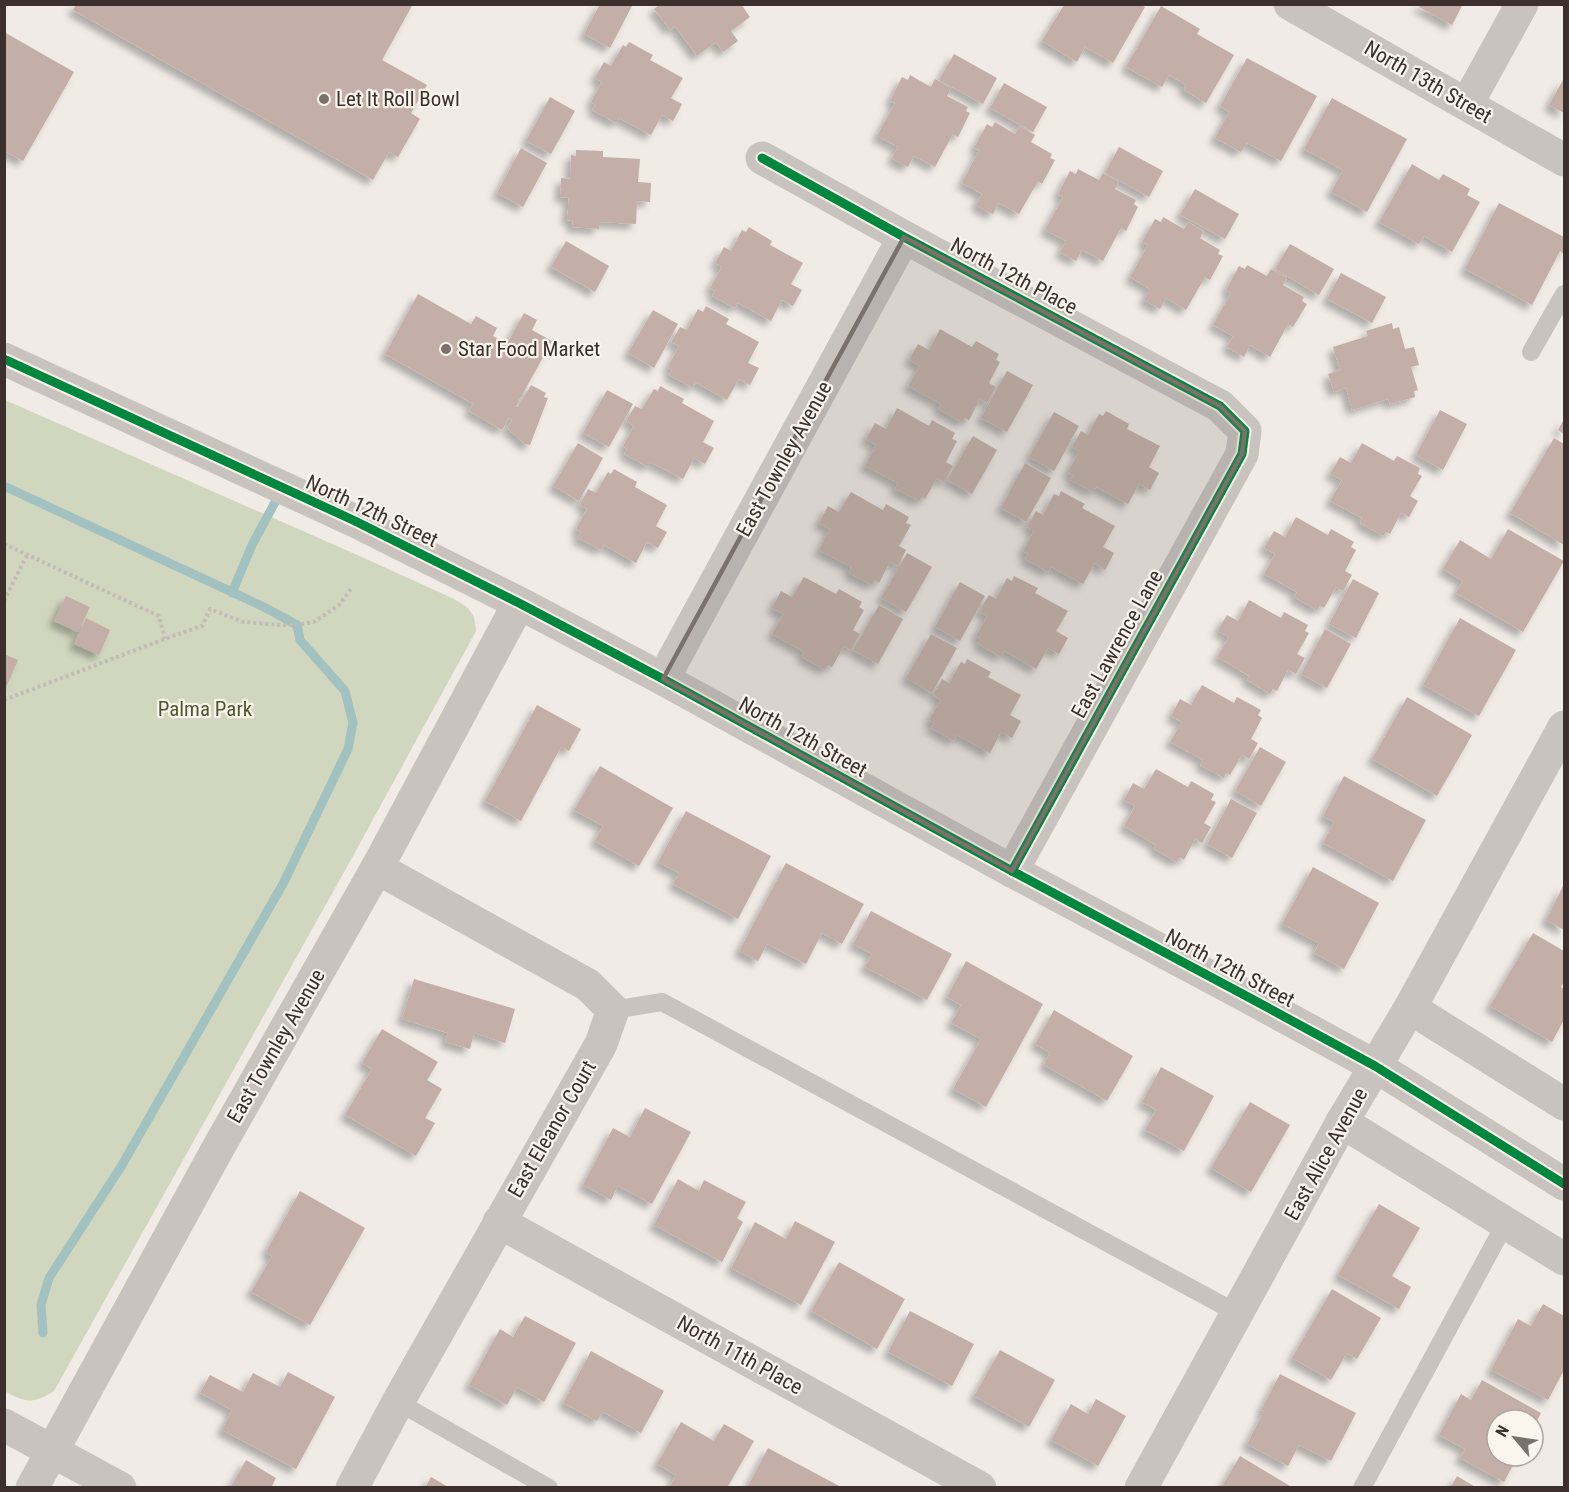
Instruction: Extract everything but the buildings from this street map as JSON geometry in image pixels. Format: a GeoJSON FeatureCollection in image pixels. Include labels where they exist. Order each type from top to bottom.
{"type":"FeatureCollection","features":[{"type":"Feature","properties":{"kind":"street","name":"North 13th Street"},"geometry":{"type":"LineString","coordinates":[[1290,4],[1564,160]]}},
{"type":"Feature","properties":{"kind":"street"},"geometry":{"type":"LineString","coordinates":[[1467,104],[1522,4]]}},
{"type":"Feature","properties":{"kind":"street","name":"North 12th Place"},"geometry":{"type":"LineString","coordinates":[[762,158],[904,237],[1220,406],[1245,430]]}},
{"type":"Feature","properties":{"kind":"street","name":"East Townley Avenue"},"geometry":{"type":"LineString","coordinates":[[663,680],[904,237]]}},
{"type":"Feature","properties":{"kind":"street","name":"North 12th Street"},"geometry":{"type":"LineString","coordinates":[[4,359],[355,521],[519,603],[1375,1066],[1564,1184]]}},
{"type":"Feature","properties":{"kind":"street","name":"East Lawrence Lane"},"geometry":{"type":"LineString","coordinates":[[1012,871],[1242,454],[1245,430]]}},
{"type":"Feature","properties":{"kind":"street","name":"East Townley Avenue"},"geometry":{"type":"LineString","coordinates":[[32,1488],[217,1150],[377,868],[519,603]]}},
{"type":"Feature","properties":{"kind":"street","name":"East Alice Avenue"},"geometry":{"type":"LineString","coordinates":[[1141,1488],[1342,1122],[1410,1008],[1564,727]]}},
{"type":"Feature","properties":{"kind":"street"},"geometry":{"type":"LineString","coordinates":[[377,868],[588,985],[613,1010]]}},
{"type":"Feature","properties":{"kind":"street"},"geometry":{"type":"LineString","coordinates":[[1410,1008],[1564,1104]]}},
{"type":"Feature","properties":{"kind":"street","name":"East Eleanor Court"},"geometry":{"type":"LineString","coordinates":[[352,1488],[398,1402],[601,1044],[613,1010]]}},
{"type":"Feature","properties":{"kind":"street"},"geometry":{"type":"LineString","coordinates":[[1342,1122],[1564,1259]]}},
{"type":"Feature","properties":{"kind":"street","name":"North 11th Place"},"geometry":{"type":"LineString","coordinates":[[499,1222],[980,1488]]}},
{"type":"Feature","properties":{"kind":"street"},"geometry":{"type":"LineString","coordinates":[[4,1425],[120,1488]]}},
{"type":"Feature","properties":{"kind":"lane"},"geometry":{"type":"LineString","coordinates":[[1531,352],[1564,294]]}},
{"type":"Feature","properties":{"kind":"lane"},"geometry":{"type":"LineString","coordinates":[[613,1010],[662,1002],[1237,1313]]}},
{"type":"Feature","properties":{"kind":"lane"},"geometry":{"type":"LineString","coordinates":[[1362,1488],[1506,1222]]}},
{"type":"Feature","properties":{"kind":"lane"},"geometry":{"type":"LineString","coordinates":[[398,1402],[549,1488]]}},
{"type":"Feature","properties":{"kind":"path"},"geometry":{"type":"LineString","coordinates":[[4,544],[159,616],[165,639]]}},
{"type":"Feature","properties":{"kind":"path"},"geometry":{"type":"LineString","coordinates":[[4,601],[27,555]]}},
{"type":"Feature","properties":{"kind":"path"},"geometry":{"type":"LineString","coordinates":[[4,700],[202,626],[210,609],[243,622],[282,625],[314,622],[339,605],[351,589]]}},
{"type":"Feature","properties":{"kind":"highlighted area"},"geometry":{"type":"Polygon","coordinates":[[[904,237],[1220,406],[1245,431],[1242,454],[1012,871],[663,679],[904,237]]]}},
{"type":"Feature","properties":{"kind":"green space","name":"Palma Park"},"geometry":{"type":"Polygon","coordinates":[[[5,400],[454,599],[471,612],[476,631],[54,1391],[35,1400],[24,1400],[5,1391],[5,400]]]}},
{"type":"Feature","properties":{"kind":"waterway"},"geometry":{"type":"LineString","coordinates":[[4,486],[264,607],[297,625],[300,640],[345,691],[353,723],[348,749],[284,882],[122,1165],[49,1278],[41,1305],[43,1333]]}},
{"type":"Feature","properties":{"kind":"waterway"},"geometry":{"type":"LineString","coordinates":[[232,593],[252,545],[280,493]]}},
{"type":"Feature","properties":{"kind":"cycle path"},"geometry":{"type":"LineString","coordinates":[[762,158],[904,237],[1220,406],[1245,431],[1242,454],[1012,871]]}},
{"type":"Feature","properties":{"kind":"cycle path"},"geometry":{"type":"LineString","coordinates":[[4,359],[355,521],[519,603],[663,679],[1012,871],[1375,1066],[1564,1184]]}},
{"type":"Feature","properties":{"kind":"place","name":"Let It Roll Bowl"},"geometry":{"type":"Point","coordinates":[324,99]}},
{"type":"Feature","properties":{"kind":"place","name":"Star Food Market"},"geometry":{"type":"Point","coordinates":[446,349]}}]}
